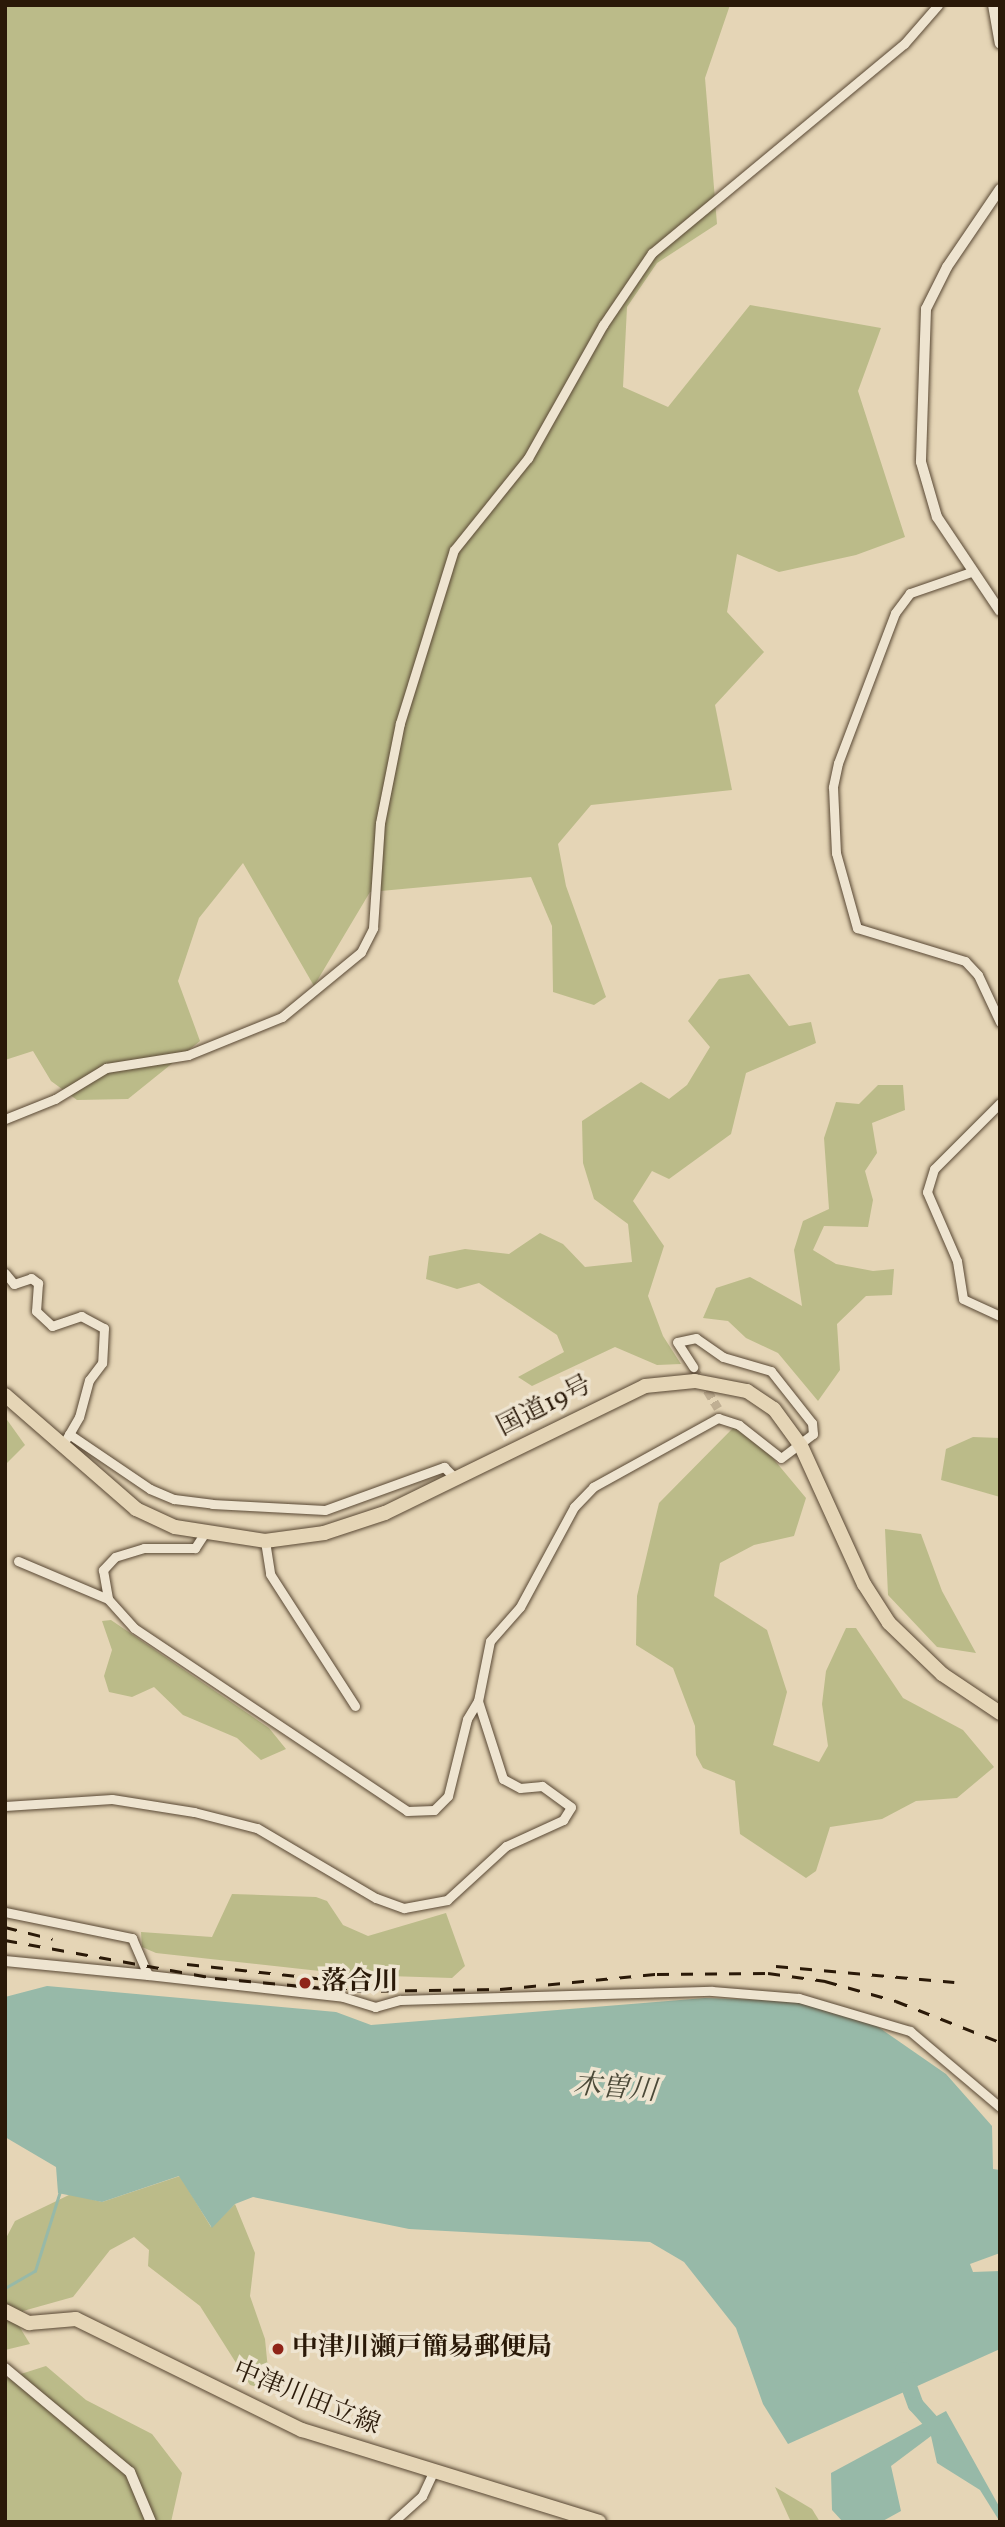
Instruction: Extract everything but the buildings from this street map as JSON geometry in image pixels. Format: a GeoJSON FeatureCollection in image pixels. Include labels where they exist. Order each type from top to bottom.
{"type":"FeatureCollection","features":[{"type":"Feature","properties":{"kind":"main road","name":"国道19号"},"geometry":{"type":"LineString","coordinates":[[5,1395],[61,1449],[136,1509],[204,1534],[265,1541],[355,1524],[456,1479],[613,1400],[670,1381],[747,1391],[774,1409],[801,1446],[864,1584],[889,1623],[942,1674],[1000,1713]]}},
{"type":"Feature","properties":{"kind":"main road","name":"中津川田立線"},"geometry":{"type":"LineString","coordinates":[[5,2311],[29,2323],[76,2319],[302,2430],[599,2522]]}},
{"type":"Feature","properties":{"kind":"street"},"geometry":{"type":"LineString","coordinates":[[5,1119],[55,1099],[106,1068],[188,1055],[275,1020],[308,1001],[361,952],[373,928],[380,823],[400,723],[454,550],[528,458],[603,324],[652,253],[904,44],[938,5]]}},
{"type":"Feature","properties":{"kind":"street"},"geometry":{"type":"LineString","coordinates":[[993,5],[1000,43]]}},
{"type":"Feature","properties":{"kind":"street"},"geometry":{"type":"LineString","coordinates":[[1000,190],[937,283],[921,338],[924,484],[937,517],[971,572],[1000,611]]}},
{"type":"Feature","properties":{"kind":"street"},"geometry":{"type":"LineString","coordinates":[[971,572],[910,593],[895,613],[838,763],[833,787],[836,853],[857,928],[965,961],[996,1002],[1000,1022]]}},
{"type":"Feature","properties":{"kind":"street"},"geometry":{"type":"LineString","coordinates":[[1000,1103],[934,1169],[927,1192],[957,1261],[963,1299],[1000,1316]]}},
{"type":"Feature","properties":{"kind":"street"},"geometry":{"type":"LineString","coordinates":[[5,1273],[14,1284],[31,1279],[38,1283],[36,1311],[52,1326],[81,1316],[104,1328],[102,1363],[89,1380],[61,1449]]}},
{"type":"Feature","properties":{"kind":"street"},"geometry":{"type":"LineString","coordinates":[[18,1560],[108,1599],[134,1628],[407,1811],[434,1811],[448,1796],[467,1719],[478,1701],[490,1641],[520,1607],[574,1507],[593,1487],[718,1413],[739,1425],[781,1458],[801,1446],[813,1434],[812,1423],[771,1371],[723,1357],[696,1338],[677,1342],[693,1367]]}},
{"type":"Feature","properties":{"kind":"street"},"geometry":{"type":"LineString","coordinates":[[69,1434],[150,1489],[199,1502],[325,1510],[444,1467],[456,1479]]}},
{"type":"Feature","properties":{"kind":"street"},"geometry":{"type":"LineString","coordinates":[[108,1599],[103,1570],[116,1557],[144,1548],[195,1548],[204,1534]]}},
{"type":"Feature","properties":{"kind":"street"},"geometry":{"type":"LineString","coordinates":[[265,1541],[270,1574],[355,1706]]}},
{"type":"Feature","properties":{"kind":"street"},"geometry":{"type":"LineString","coordinates":[[5,1806],[112,1799],[194,1812],[257,1828],[376,1898],[404,1908],[425,1908],[447,1900],[506,1846],[563,1820],[571,1807],[542,1786],[520,1788],[503,1779],[478,1701]]}},
{"type":"Feature","properties":{"kind":"street"},"geometry":{"type":"LineString","coordinates":[[5,1912],[132,1938],[148,1975]]}},
{"type":"Feature","properties":{"kind":"street"},"geometry":{"type":"LineString","coordinates":[[5,1961],[343,1997],[375,2007],[400,2000],[712,1991],[799,1998],[910,2031],[1000,2107]]}},
{"type":"Feature","properties":{"kind":"street"},"geometry":{"type":"LineString","coordinates":[[5,2368],[130,2472],[151,2522]]}},
{"type":"Feature","properties":{"kind":"street"},"geometry":{"type":"LineString","coordinates":[[393,2522],[422,2496],[433,2472]]}},
{"type":"Feature","properties":{"kind":"green space"},"geometry":{"type":"Polygon","coordinates":[[[5,5],[730,5],[705,78],[717,224],[657,263],[627,307],[623,387],[668,407],[750,305],[881,328],[858,391],[905,537],[856,555],[779,572],[737,554],[727,612],[764,652],[715,705],[732,790],[591,805],[558,844],[566,886],[606,997],[594,1005],[553,992],[552,926],[531,877],[370,892],[314,986],[243,863],[199,918],[178,981],[200,1041],[128,1099],[77,1100],[51,1081],[33,1051],[5,1060],[5,5]]]}},
{"type":"Feature","properties":{"kind":"green space"},"geometry":{"type":"Polygon","coordinates":[[[749,974],[789,1026],[811,1022],[816,1043],[746,1073],[731,1134],[669,1179],[652,1171],[633,1201],[664,1246],[648,1296],[663,1336],[681,1364],[657,1365],[615,1347],[532,1386],[518,1377],[564,1352],[557,1335],[479,1283],[457,1289],[426,1279],[429,1256],[465,1249],[509,1254],[540,1233],[563,1244],[585,1267],[632,1262],[628,1224],[594,1199],[583,1163],[582,1121],[641,1082],[669,1099],[687,1085],[710,1047],[688,1021],[719,979],[749,974]]]}},
{"type":"Feature","properties":{"kind":"green space"},"geometry":{"type":"Polygon","coordinates":[[[878,1085],[903,1085],[905,1110],[872,1123],[877,1153],[865,1171],[873,1200],[868,1227],[824,1226],[813,1250],[836,1264],[873,1271],[894,1269],[892,1295],[866,1296],[837,1324],[840,1370],[818,1401],[778,1353],[746,1338],[728,1321],[703,1318],[716,1288],[750,1277],[802,1306],[794,1250],[803,1221],[829,1209],[824,1138],[836,1102],[859,1104],[878,1085]]]}},
{"type":"Feature","properties":{"kind":"green space"},"geometry":{"type":"Polygon","coordinates":[[[5,1417],[25,1445],[5,1465],[5,1417]]]}},
{"type":"Feature","properties":{"kind":"green space"},"geometry":{"type":"Polygon","coordinates":[[[734,1427],[771,1456],[806,1498],[794,1536],[754,1545],[720,1563],[714,1596],[767,1630],[787,1692],[773,1745],[819,1762],[828,1746],[822,1704],[826,1671],[846,1628],[856,1628],[903,1698],[963,1730],[994,1767],[957,1798],[916,1801],[882,1819],[830,1827],[816,1871],[806,1878],[740,1834],[735,1781],[703,1768],[696,1755],[695,1726],[673,1668],[636,1645],[637,1596],[659,1503],[734,1427]]]}},
{"type":"Feature","properties":{"kind":"green space"},"geometry":{"type":"Polygon","coordinates":[[[973,1437],[1000,1438],[1000,1497],[941,1480],[946,1449],[973,1437]]]}},
{"type":"Feature","properties":{"kind":"green space"},"geometry":{"type":"Polygon","coordinates":[[[885,1529],[921,1534],[942,1591],[976,1653],[937,1647],[888,1595],[885,1529]]]}},
{"type":"Feature","properties":{"kind":"green space"},"geometry":{"type":"Polygon","coordinates":[[[111,1620],[269,1728],[286,1749],[261,1760],[237,1738],[183,1715],[154,1687],[132,1697],[109,1692],[104,1676],[112,1650],[102,1621],[111,1620]]]}},
{"type":"Feature","properties":{"kind":"green space"},"geometry":{"type":"Polygon","coordinates":[[[232,1894],[316,1897],[327,1901],[343,1925],[368,1936],[446,1913],[465,1966],[452,1978],[356,1975],[156,1953],[142,1947],[141,1932],[212,1937],[232,1894]]]}},
{"type":"Feature","properties":{"kind":"green space"},"geometry":{"type":"Polygon","coordinates":[[[180,2176],[211,2227],[235,2204],[255,2253],[250,2296],[265,2339],[270,2390],[250,2385],[200,2306],[148,2266],[149,2250],[134,2237],[110,2250],[73,2297],[23,2311],[19,2326],[30,2344],[5,2350],[5,2240],[15,2221],[71,2194],[102,2202],[180,2176]]]}},
{"type":"Feature","properties":{"kind":"green space"},"geometry":{"type":"Polygon","coordinates":[[[46,2366],[86,2400],[152,2434],[182,2473],[171,2522],[5,2522],[5,2379],[46,2366]]]}},
{"type":"Feature","properties":{"kind":"green space"},"geometry":{"type":"Polygon","coordinates":[[[775,2487],[812,2509],[820,2522],[791,2522],[775,2487]]]}},
{"type":"Feature","properties":{"kind":"water"},"geometry":{"type":"Polygon","coordinates":[[[47,1986],[336,2012],[371,2025],[705,1998],[792,2001],[871,2022],[946,2074],[992,2126],[993,2169],[1000,2170],[1000,2253],[970,2264],[973,2272],[1000,2271],[1000,2349],[788,2444],[763,2404],[736,2328],[684,2262],[650,2242],[409,2229],[253,2197],[235,2204],[212,2228],[179,2176],[102,2202],[58,2193],[56,2167],[5,2137],[5,1997],[47,1986]]]}},
{"type":"Feature","properties":{"kind":"water"},"geometry":{"type":"Polygon","coordinates":[[[946,2411],[1000,2508],[1000,2522],[980,2490],[937,2463],[931,2436],[891,2466],[901,2511],[881,2522],[843,2522],[832,2510],[831,2473],[946,2411]]]}},
{"type":"Feature","properties":{"kind":"waterway"},"geometry":{"type":"LineString","coordinates":[[5,2288],[35,2271],[60,2191]]}},
{"type":"Feature","properties":{"kind":"waterway","name":"木曽川"},"geometry":{"type":"LineString","coordinates":[[903,2370],[916,2405],[941,2433]]}},
{"type":"Feature","properties":{"kind":"tunnel"},"geometry":{"type":"LineString","coordinates":[[693,1367],[718,1408]]}},
{"type":"Feature","properties":{"kind":"railway"},"geometry":{"type":"LineString","coordinates":[[5,1927],[53,1939]]}},
{"type":"Feature","properties":{"kind":"railway"},"geometry":{"type":"LineString","coordinates":[[5,1940],[215,1978],[357,1991],[500,1989],[657,1974],[768,1973],[825,1981],[896,2001],[1000,2042]]}},
{"type":"Feature","properties":{"kind":"railway"},"geometry":{"type":"LineString","coordinates":[[187,1964],[343,1981]]}},
{"type":"Feature","properties":{"kind":"railway"},"geometry":{"type":"LineString","coordinates":[[776,1966],[954,1982]]}},
{"type":"Feature","properties":{"kind":"place","name":"落合川"},"geometry":{"type":"Point","coordinates":[305,1983]}},
{"type":"Feature","properties":{"kind":"place","name":"中津川瀬戸簡易郵便局"},"geometry":{"type":"Point","coordinates":[278,2349]}}]}
